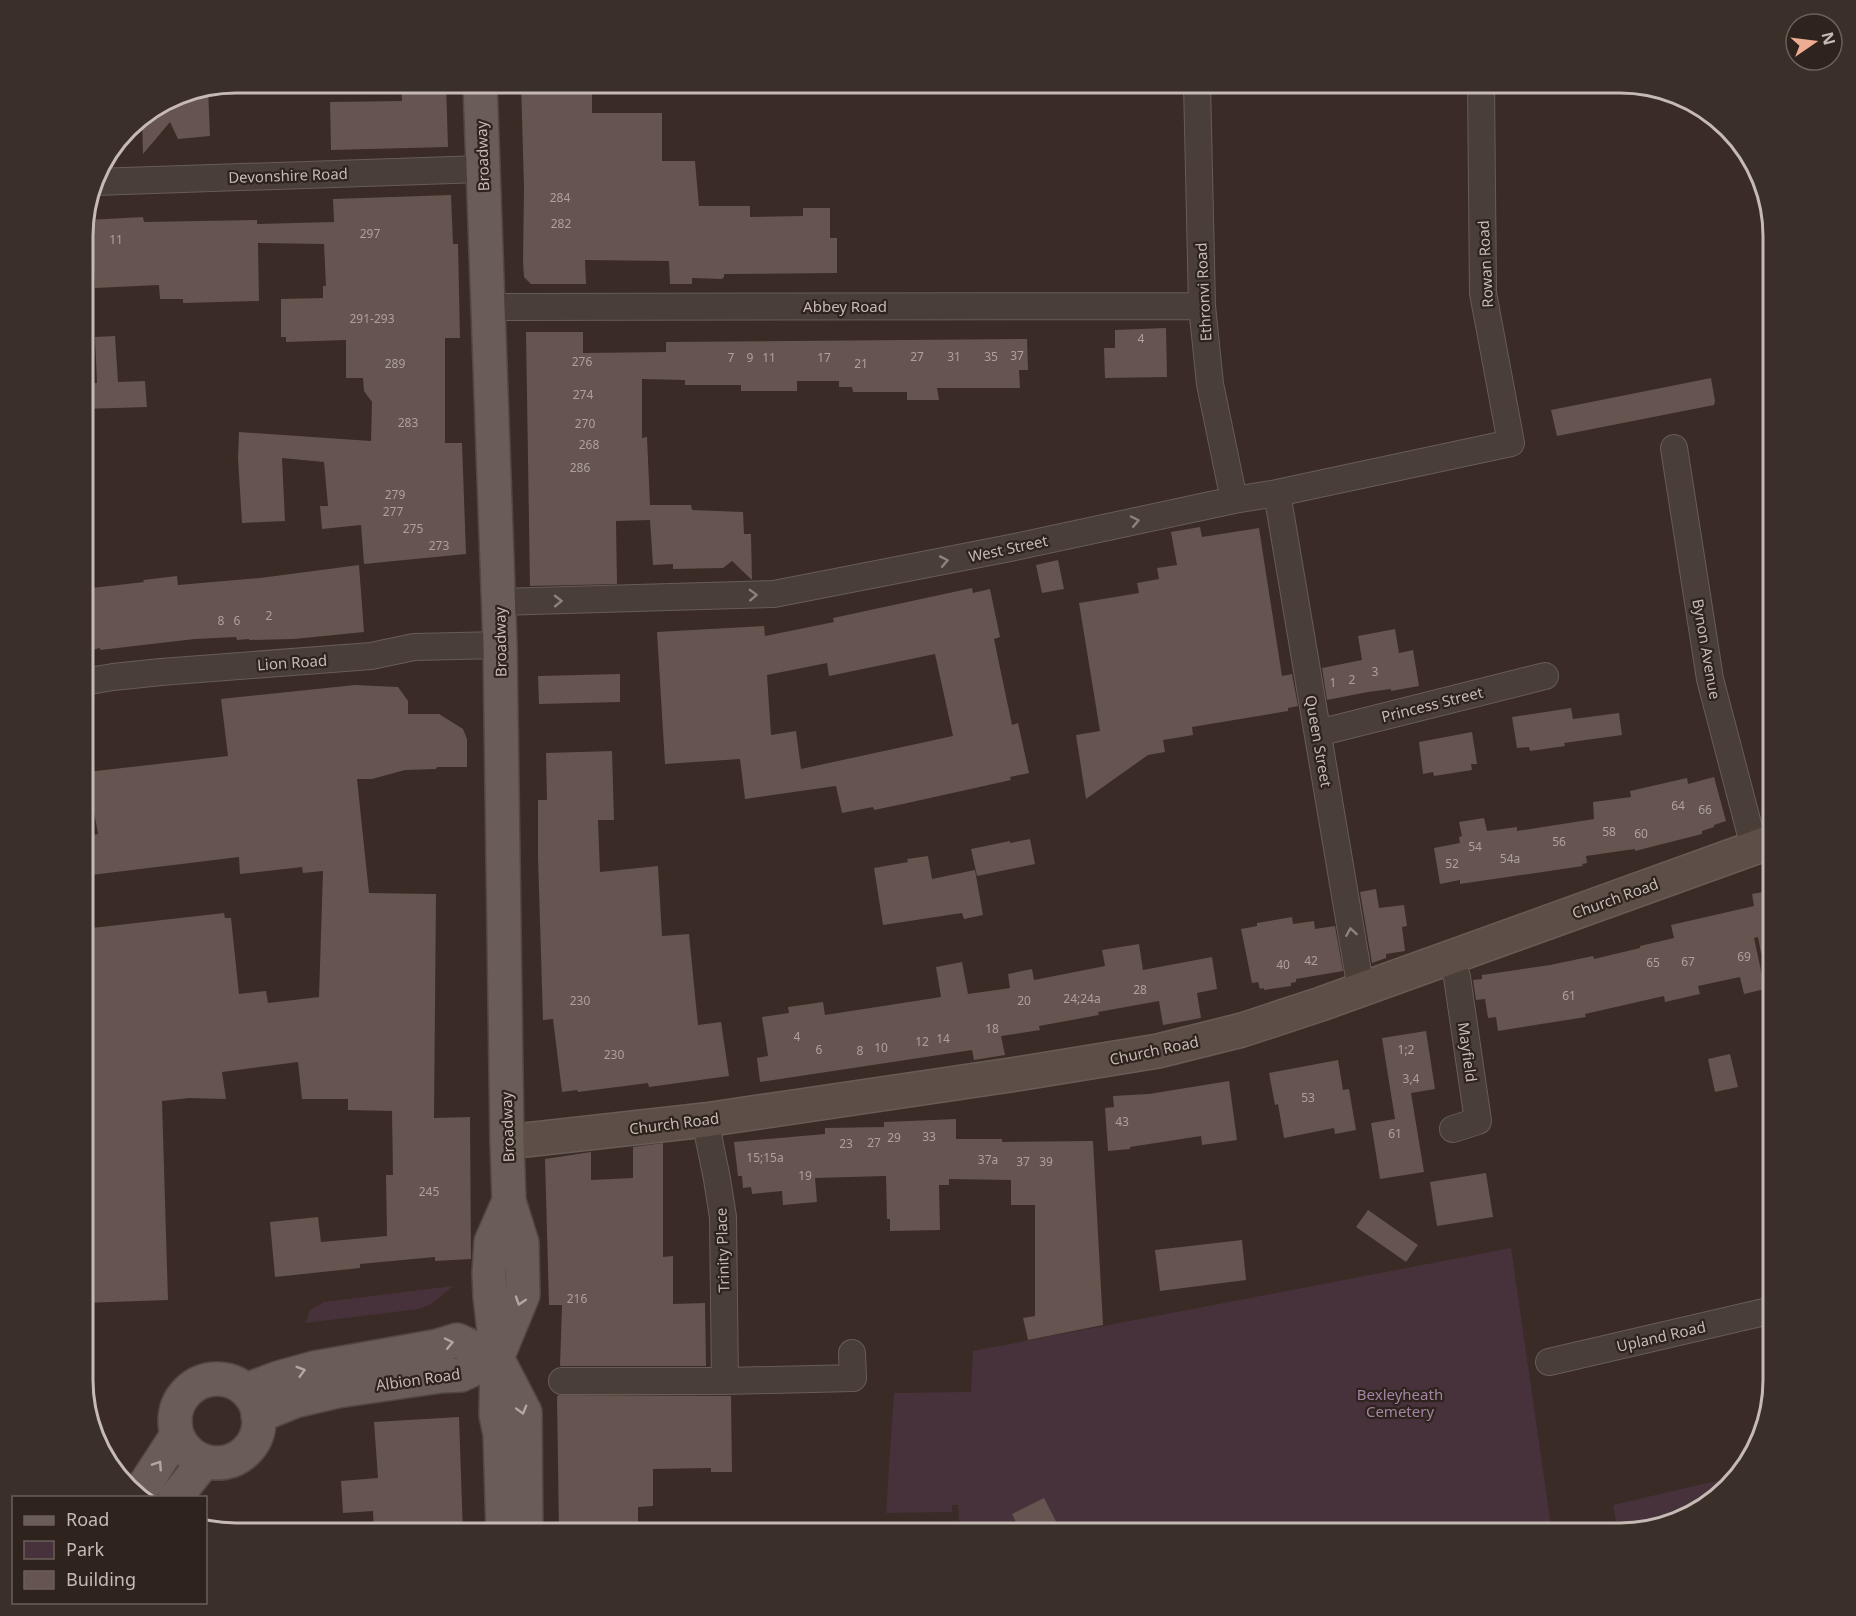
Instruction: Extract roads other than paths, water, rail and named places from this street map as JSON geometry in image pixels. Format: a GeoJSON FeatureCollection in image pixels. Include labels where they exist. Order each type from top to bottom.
{"type":"FeatureCollection","features":[{"type":"Feature","properties":{"kind":"main road","name":"Broadway"},"geometry":{"type":"LineString","coordinates":[[480,93],[499,602],[509,1201],[522,1243],[523,1295],[497,1358],[496,1415],[500,1434],[503,1523]]}},
{"type":"Feature","properties":{"kind":"main road","name":"Albion Road"},"geometry":{"type":"LineString","coordinates":[[252,1403],[279,1378],[315,1368],[438,1346],[458,1340],[497,1358]]}},
{"type":"Feature","properties":{"kind":"main road"},"geometry":{"type":"LineString","coordinates":[[497,1358],[525,1412],[526,1523]]}},
{"type":"Feature","properties":{"kind":"main road"},"geometry":{"type":"LineString","coordinates":[[220,1378],[234,1382],[252,1403],[258,1429],[247,1451],[236,1458],[224,1462],[204,1462],[190,1454],[177,1435],[176,1410],[182,1396],[192,1386],[205,1380],[220,1378]]}},
{"type":"Feature","properties":{"kind":"main road"},"geometry":{"type":"LineString","coordinates":[[142,1488],[177,1435]]}},
{"type":"Feature","properties":{"kind":"main road"},"geometry":{"type":"LineString","coordinates":[[176,1496],[204,1462]]}},
{"type":"Feature","properties":{"kind":"street","name":"Ethronvi Road"},"geometry":{"type":"LineString","coordinates":[[1197,93],[1202,306],[1210,384],[1234,500]]}},
{"type":"Feature","properties":{"kind":"street","name":"Rowan Road"},"geometry":{"type":"LineString","coordinates":[[1481,93],[1483,293],[1511,443]]}},
{"type":"Feature","properties":{"kind":"street","name":"Devonshire Road"},"geometry":{"type":"LineString","coordinates":[[104,182],[482,170]]}},
{"type":"Feature","properties":{"kind":"street","name":"Abbey Road"},"geometry":{"type":"LineString","coordinates":[[488,307],[1202,306]]}},
{"type":"Feature","properties":{"kind":"street","name":"West Street"},"geometry":{"type":"LineString","coordinates":[[499,602],[774,594],[1010,548],[1511,443]]}},
{"type":"Feature","properties":{"kind":"street","name":"Bynon Avenue"},"geometry":{"type":"LineString","coordinates":[[1674,447],[1710,680],[1763,844]]}},
{"type":"Feature","properties":{"kind":"street","name":"Queen Street"},"geometry":{"type":"LineString","coordinates":[[1277,493],[1361,990]]}},
{"type":"Feature","properties":{"kind":"street","name":"Lion Road"},"geometry":{"type":"LineString","coordinates":[[93,680],[113,676],[371,656],[414,647],[500,645]]}},
{"type":"Feature","properties":{"kind":"street","name":"Princess Street"},"geometry":{"type":"LineString","coordinates":[[1318,733],[1545,676]]}},
{"type":"Feature","properties":{"kind":"street","name":"Church Road"},"geometry":{"type":"LineString","coordinates":[[507,1142],[705,1120],[1158,1051],[1242,1030],[1361,990],[1763,844]]}},
{"type":"Feature","properties":{"kind":"street","name":"Mayfield"},"geometry":{"type":"LineString","coordinates":[[1450,958],[1457,977],[1478,1121],[1453,1130]]}},
{"type":"Feature","properties":{"kind":"street","name":"Trinity Place"},"geometry":{"type":"LineString","coordinates":[[705,1120],[723,1217],[725,1381]]}},
{"type":"Feature","properties":{"kind":"street","name":"Upland Road"},"geometry":{"type":"LineString","coordinates":[[1549,1362],[1763,1312]]}},
{"type":"Feature","properties":{"kind":"street"},"geometry":{"type":"LineString","coordinates":[[562,1381],[853,1378],[852,1353]]}},
{"type":"Feature","properties":{"kind":"park label","name":"Bexleyheath Cemetery"},"geometry":{"type":"Point","coordinates":[1400,1402]}}]}
